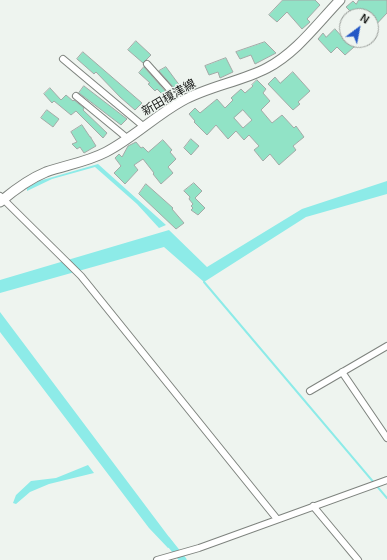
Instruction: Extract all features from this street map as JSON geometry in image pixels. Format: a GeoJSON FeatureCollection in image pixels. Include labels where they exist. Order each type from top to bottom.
{"type":"FeatureCollection","features":[{"type":"Feature","properties":{"kind":"main road","name":"新田榎津線"},"geometry":{"type":"LineString","coordinates":[[1,199],[44,173],[87,160],[107,152],[162,113],[198,93],[267,68],[288,54],[340,0]]}},
{"type":"Feature","properties":{"kind":"street"},"geometry":{"type":"LineString","coordinates":[[63,59],[143,126]]}},
{"type":"Feature","properties":{"kind":"street"},"geometry":{"type":"LineString","coordinates":[[147,64],[181,102]]}},
{"type":"Feature","properties":{"kind":"street"},"geometry":{"type":"LineString","coordinates":[[76,96],[127,138]]}},
{"type":"Feature","properties":{"kind":"street"},"geometry":{"type":"LineString","coordinates":[[1,199],[77,272],[277,519]]}},
{"type":"Feature","properties":{"kind":"street"},"geometry":{"type":"LineString","coordinates":[[310,390],[387,346]]}},
{"type":"Feature","properties":{"kind":"street"},"geometry":{"type":"LineString","coordinates":[[342,372],[351,388],[387,438]]}},
{"type":"Feature","properties":{"kind":"street"},"geometry":{"type":"LineString","coordinates":[[157,560],[184,553],[387,480]]}},
{"type":"Feature","properties":{"kind":"street"},"geometry":{"type":"LineString","coordinates":[[313,506],[358,560]]}},
{"type":"Feature","properties":{"kind":"water"},"geometry":{"type":"Polygon","coordinates":[[[98,164],[166,225],[159,228],[137,204],[95,167],[52,179],[27,191],[27,188],[39,181],[98,164]]]}},
{"type":"Feature","properties":{"kind":"water"},"geometry":{"type":"Polygon","coordinates":[[[387,181],[387,194],[306,217],[204,282],[164,247],[0,293],[0,280],[169,230],[207,267],[302,209],[387,181]]]}},
{"type":"Feature","properties":{"kind":"water"},"geometry":{"type":"Polygon","coordinates":[[[0,312],[175,545],[168,548],[149,528],[0,332],[0,312]]]}},
{"type":"Feature","properties":{"kind":"water"},"geometry":{"type":"Polygon","coordinates":[[[88,465],[94,473],[49,484],[30,492],[16,504],[13,503],[16,495],[31,481],[56,478],[88,465]]]}},
{"type":"Feature","properties":{"kind":"building"},"geometry":{"type":"Polygon","coordinates":[[[283,0],[315,0],[320,5],[307,19],[310,22],[302,29],[287,12],[277,22],[269,15],[283,0]]]}},
{"type":"Feature","properties":{"kind":"building"},"geometry":{"type":"Polygon","coordinates":[[[359,0],[387,0],[387,13],[379,22],[379,8],[346,7],[353,1],[356,4],[359,0]]]}},
{"type":"Feature","properties":{"kind":"building"},"geometry":{"type":"Polygon","coordinates":[[[335,29],[339,33],[339,48],[353,48],[345,55],[337,47],[331,53],[318,39],[323,33],[326,37],[335,29]]]}},
{"type":"Feature","properties":{"kind":"building"},"geometry":{"type":"Polygon","coordinates":[[[136,41],[151,55],[143,63],[128,50],[136,41]]]}},
{"type":"Feature","properties":{"kind":"building"},"geometry":{"type":"Polygon","coordinates":[[[265,42],[276,53],[255,64],[251,55],[240,59],[236,52],[265,42]]]}},
{"type":"Feature","properties":{"kind":"building"},"geometry":{"type":"Polygon","coordinates":[[[83,52],[142,103],[135,110],[96,72],[94,74],[77,59],[83,52]]]}},
{"type":"Feature","properties":{"kind":"building"},"geometry":{"type":"Polygon","coordinates":[[[226,58],[233,72],[220,78],[218,72],[209,75],[205,66],[226,58]]]}},
{"type":"Feature","properties":{"kind":"building"},"geometry":{"type":"Polygon","coordinates":[[[144,67],[167,93],[163,95],[157,89],[155,91],[148,84],[150,83],[139,73],[144,67]]]}},
{"type":"Feature","properties":{"kind":"building"},"geometry":{"type":"Polygon","coordinates":[[[166,67],[180,86],[175,89],[159,71],[166,67]]]}},
{"type":"Feature","properties":{"kind":"building"},"geometry":{"type":"Polygon","coordinates":[[[293,72],[310,91],[298,102],[300,104],[293,110],[268,84],[275,77],[280,83],[293,72]]]}},
{"type":"Feature","properties":{"kind":"building"},"geometry":{"type":"Polygon","coordinates":[[[257,80],[266,89],[263,93],[270,101],[261,110],[272,123],[282,115],[294,128],[296,126],[304,137],[293,146],[296,150],[279,165],[270,154],[263,161],[254,150],[259,146],[249,135],[244,140],[236,131],[228,139],[216,125],[207,135],[194,122],[195,121],[189,114],[195,108],[200,113],[217,99],[225,108],[233,100],[231,98],[241,89],[245,93],[253,86],[252,85],[257,80]],[[243,110],[234,118],[243,128],[252,120],[243,110]]]}},
{"type":"Feature","properties":{"kind":"building"},"geometry":{"type":"Polygon","coordinates":[[[84,86],[127,119],[121,125],[79,93],[84,86]]]}},
{"type":"Feature","properties":{"kind":"building"},"geometry":{"type":"Polygon","coordinates":[[[50,88],[61,100],[66,95],[84,108],[83,110],[107,133],[103,138],[76,111],[71,115],[54,101],[52,103],[44,94],[50,88]]]}},
{"type":"Feature","properties":{"kind":"building"},"geometry":{"type":"Polygon","coordinates":[[[47,110],[59,119],[53,127],[41,118],[47,110]]]}},
{"type":"Feature","properties":{"kind":"building"},"geometry":{"type":"Polygon","coordinates":[[[82,125],[96,146],[84,153],[80,147],[77,149],[72,144],[77,142],[71,132],[82,125]]]}},
{"type":"Feature","properties":{"kind":"building"},"geometry":{"type":"Polygon","coordinates":[[[191,139],[199,146],[191,155],[184,148],[191,139]]]}},
{"type":"Feature","properties":{"kind":"building"},"geometry":{"type":"Polygon","coordinates":[[[163,140],[172,150],[170,152],[176,159],[168,167],[173,173],[161,184],[143,159],[134,165],[138,170],[125,184],[114,173],[121,166],[115,158],[119,154],[122,157],[128,146],[136,142],[141,148],[143,147],[148,152],[163,140]]]}},
{"type":"Feature","properties":{"kind":"building"},"geometry":{"type":"Polygon","coordinates":[[[194,183],[202,191],[195,198],[205,208],[198,215],[191,210],[193,208],[191,206],[193,204],[189,199],[190,197],[184,191],[194,183]]]}},
{"type":"Feature","properties":{"kind":"building"},"geometry":{"type":"Polygon","coordinates":[[[146,184],[173,208],[172,209],[184,223],[176,229],[139,194],[146,184]]]}},
{"type":"Feature","properties":{"kind":"waterway"},"geometry":{"type":"LineString","coordinates":[[204,282],[387,498]]}},
{"type":"Feature","properties":{"kind":"waterway"},"geometry":{"type":"LineString","coordinates":[[167,540],[183,560]]}}]}
